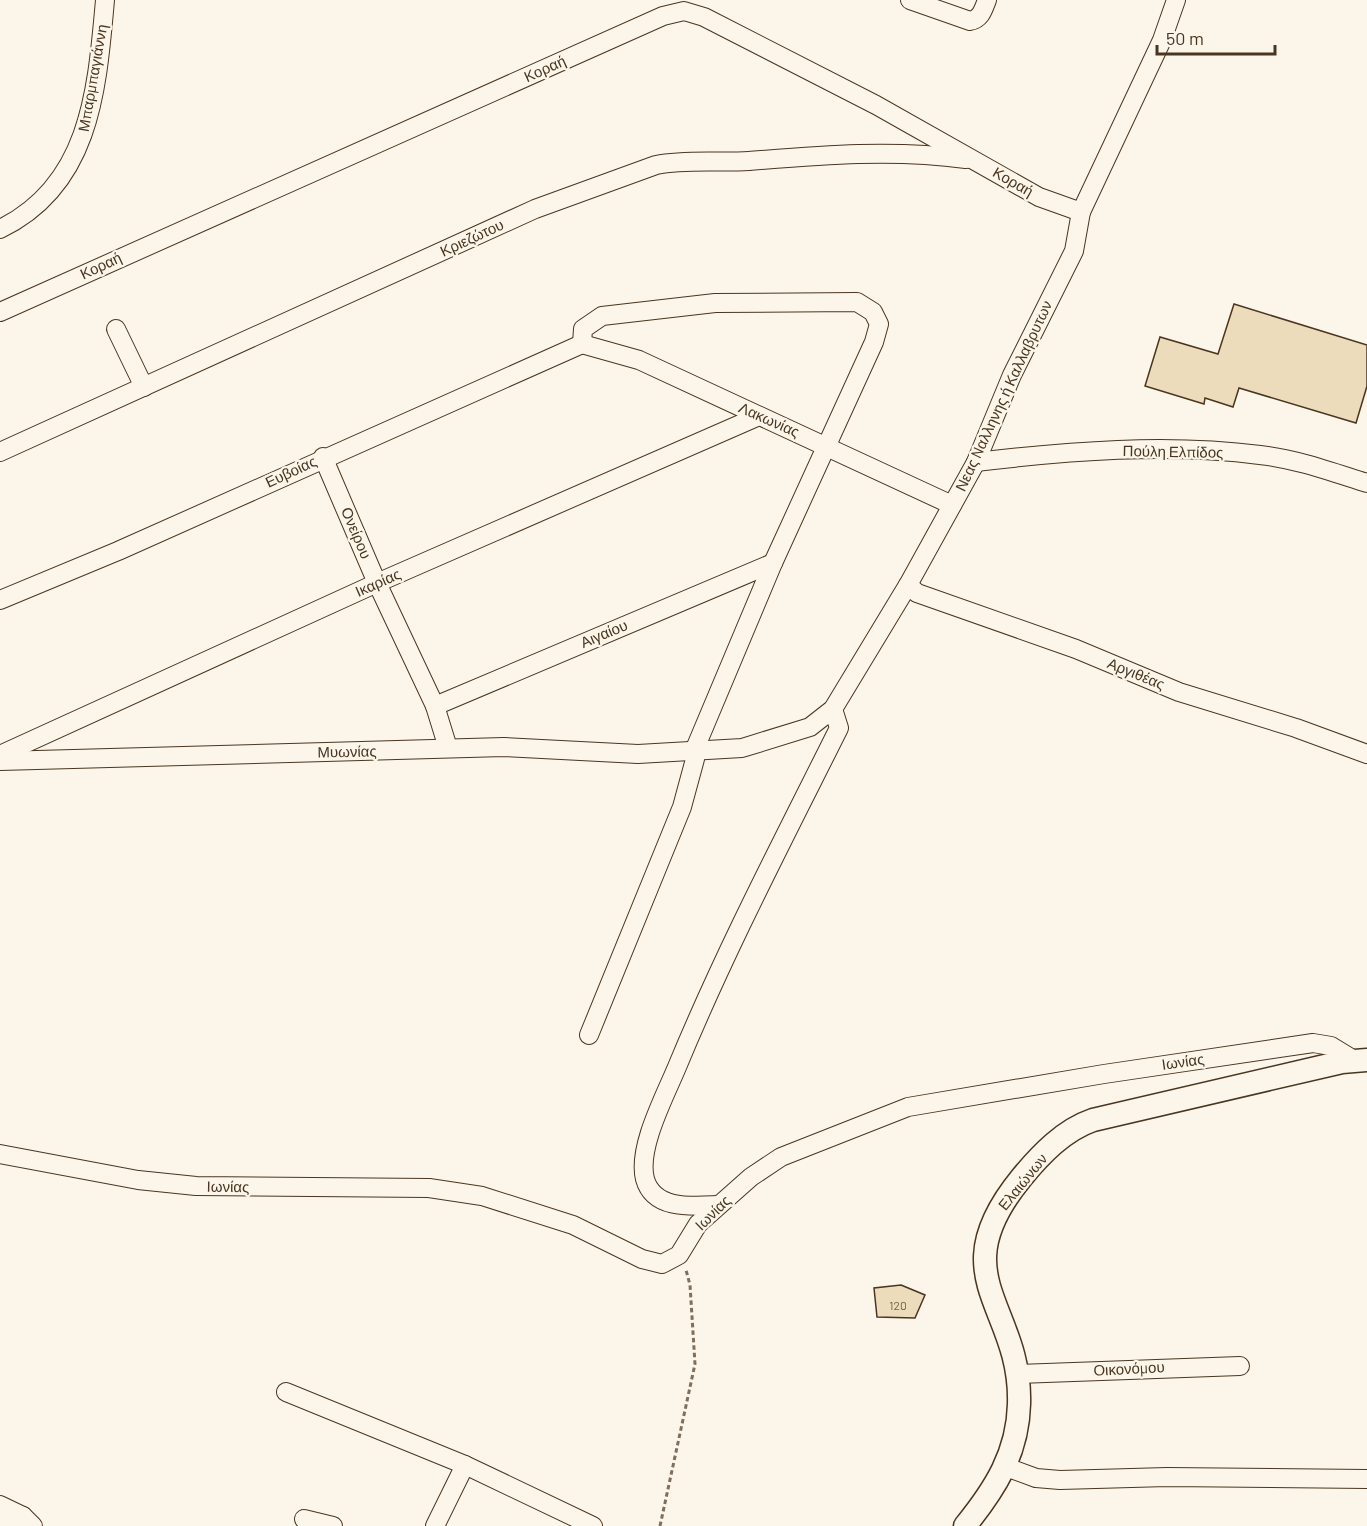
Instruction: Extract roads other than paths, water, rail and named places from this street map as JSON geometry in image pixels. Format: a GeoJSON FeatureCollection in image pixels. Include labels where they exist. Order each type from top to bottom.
{"type":"FeatureCollection","features":[{"type":"Feature","properties":{"kind":"main road","name":"Ελαιώνων"},"geometry":{"type":"LineString","coordinates":[[965,1526],[993,1491],[1006,1467],[1019,1414],[1018,1374],[1011,1347],[988,1287],[984,1262],[986,1243],[994,1220],[1032,1165],[1061,1138],[1083,1123],[1136,1108],[1360,1060]]}},
{"type":"Feature","properties":{"kind":"street","name":"Μπαρμπαγιάννη"},"geometry":{"type":"LineString","coordinates":[[0,229],[16,221],[40,202],[72,163],[87,122],[105,0]]}},
{"type":"Feature","properties":{"kind":"street"},"geometry":{"type":"LineString","coordinates":[[910,0],[970,21],[981,15],[987,0]]}},
{"type":"Feature","properties":{"kind":"street","name":"Νεας Nαλληνης ή Καλλαβρυτων"},"geometry":{"type":"LineString","coordinates":[[694,751],[742,748],[764,743],[810,727],[833,709],[908,585],[976,462],[1035,324],[1074,251],[1081,213],[1162,39],[1176,0]]}},
{"type":"Feature","properties":{"kind":"street","name":"Κοραή"},"geometry":{"type":"LineString","coordinates":[[0,312],[675,12],[684,11],[704,17],[876,105],[1039,197],[1081,213]]}},
{"type":"Feature","properties":{"kind":"street","name":"Κριεζώτου"},"geometry":{"type":"LineString","coordinates":[[0,452],[535,209],[656,165],[674,161],[747,161],[873,152],[974,160]]}},
{"type":"Feature","properties":{"kind":"street"},"geometry":{"type":"LineString","coordinates":[[582,344],[583,329],[602,316],[715,303],[857,302],[873,312],[879,324],[874,342],[773,562],[694,751],[695,759],[682,807],[589,1035]]}},
{"type":"Feature","properties":{"kind":"street"},"geometry":{"type":"LineString","coordinates":[[116,330],[144,387]]}},
{"type":"Feature","properties":{"kind":"street","name":"Λακωνίας"},"geometry":{"type":"LineString","coordinates":[[582,344],[639,360],[952,506]]}},
{"type":"Feature","properties":{"kind":"street","name":"Ευβοίας"},"geometry":{"type":"LineString","coordinates":[[0,600],[118,551],[323,457],[582,344]]}},
{"type":"Feature","properties":{"kind":"street","name":"Ικαρίας"},"geometry":{"type":"LineString","coordinates":[[0,755],[377,583],[759,416]]}},
{"type":"Feature","properties":{"kind":"street","name":"Πούλη Ελπίδος"},"geometry":{"type":"LineString","coordinates":[[976,462],[1026,456],[1179,450],[1276,457],[1367,483]]}},
{"type":"Feature","properties":{"kind":"street","name":"Ονείρου"},"geometry":{"type":"LineString","coordinates":[[323,457],[377,583],[435,706],[448,748]]}},
{"type":"Feature","properties":{"kind":"street","name":"Αιγαίου"},"geometry":{"type":"LineString","coordinates":[[435,706],[773,562]]}},
{"type":"Feature","properties":{"kind":"street","name":"Αργιθέας"},"geometry":{"type":"LineString","coordinates":[[908,585],[917,593],[1076,649],[1179,692],[1296,728],[1367,754]]}},
{"type":"Feature","properties":{"kind":"street"},"geometry":{"type":"LineString","coordinates":[[719,1205],[666,1203],[650,1191],[645,1178],[649,1135],[712,983],[839,728],[833,709]]}},
{"type":"Feature","properties":{"kind":"street","name":"Μυωνίας"},"geometry":{"type":"LineString","coordinates":[[0,761],[504,747],[638,754],[694,751]]}},
{"type":"Feature","properties":{"kind":"street","name":"Ιωνίας"},"geometry":{"type":"LineString","coordinates":[[0,1154],[128,1178],[196,1186],[429,1188],[482,1196],[573,1225],[614,1243],[642,1259],[662,1264],[679,1255],[698,1224],[719,1205],[751,1177],[781,1157],[908,1107],[1104,1074],[1313,1043],[1337,1048],[1360,1060]]}},
{"type":"Feature","properties":{"kind":"street","name":"Οικονόμου"},"geometry":{"type":"LineString","coordinates":[[1018,1374],[1240,1366]]}},
{"type":"Feature","properties":{"kind":"street"},"geometry":{"type":"LineString","coordinates":[[286,1392],[465,1465],[593,1526]]}},
{"type":"Feature","properties":{"kind":"street"},"geometry":{"type":"LineString","coordinates":[[435,1526],[465,1465]]}},
{"type":"Feature","properties":{"kind":"street"},"geometry":{"type":"LineString","coordinates":[[1006,1467],[1036,1478],[1060,1480],[1167,1477],[1367,1479]]}},
{"type":"Feature","properties":{"kind":"street"},"geometry":{"type":"LineString","coordinates":[[0,1505],[28,1521]]}},
{"type":"Feature","properties":{"kind":"street"},"geometry":{"type":"LineString","coordinates":[[304,1519],[333,1526]]}},
{"type":"Feature","properties":{"kind":"street"},"geometry":{"type":"LineString","coordinates":[[0,1524],[28,1521]]}}]}
